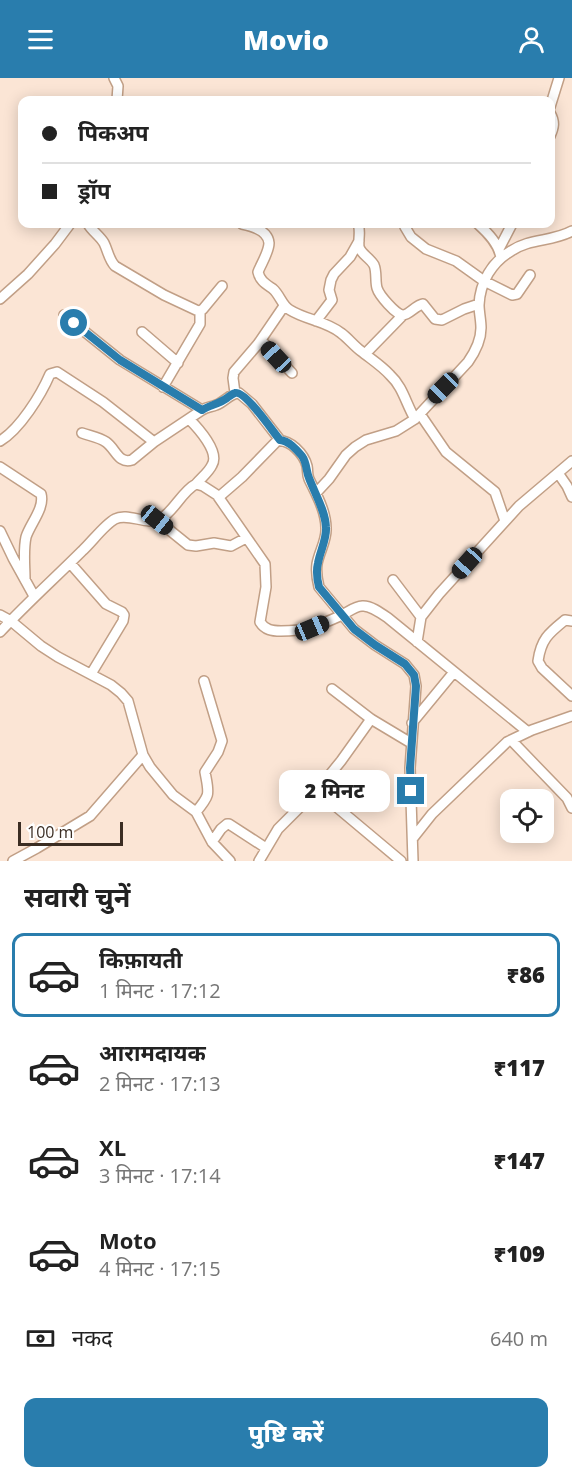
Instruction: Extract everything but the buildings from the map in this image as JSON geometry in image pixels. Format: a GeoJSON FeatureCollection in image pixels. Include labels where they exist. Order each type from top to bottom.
{"type":"FeatureCollection","features":[{"type":"Feature","properties":{"kind":"street"},"geometry":{"type":"LineString","coordinates":[[114,78],[118,86],[117,96]]}},
{"type":"Feature","properties":{"kind":"street"},"geometry":{"type":"LineString","coordinates":[[553,96],[559,78]]}},
{"type":"Feature","properties":{"kind":"street"},"geometry":{"type":"LineString","coordinates":[[0,299],[28,274],[67,228]]}},
{"type":"Feature","properties":{"kind":"street"},"geometry":{"type":"LineString","coordinates":[[90,228],[104,243],[115,266],[164,295],[200,311]]}},
{"type":"Feature","properties":{"kind":"street"},"geometry":{"type":"LineString","coordinates":[[257,228],[267,237],[269,244],[258,272],[259,277],[278,295],[288,309],[338,330],[391,375],[400,385],[410,409],[446,452],[495,492],[505,521]]}},
{"type":"Feature","properties":{"kind":"street"},"geometry":{"type":"LineString","coordinates":[[360,228],[360,250],[375,268],[379,292],[391,308],[403,315]]}},
{"type":"Feature","properties":{"kind":"street"},"geometry":{"type":"LineString","coordinates":[[406,228],[411,237],[426,249],[456,261],[512,295],[516,294],[530,276]]}},
{"type":"Feature","properties":{"kind":"street"},"geometry":{"type":"LineString","coordinates":[[482,228],[500,254]]}},
{"type":"Feature","properties":{"kind":"street"},"geometry":{"type":"LineString","coordinates":[[316,493],[355,447],[373,438],[396,431],[418,416],[475,352],[480,338],[479,304],[484,280],[500,254],[510,228]]}},
{"type":"Feature","properties":{"kind":"street"},"geometry":{"type":"LineString","coordinates":[[500,254],[522,244],[553,239],[572,231]]}},
{"type":"Feature","properties":{"kind":"street"},"geometry":{"type":"LineString","coordinates":[[316,321],[332,300],[329,290],[334,274],[343,267],[359,241]]}},
{"type":"Feature","properties":{"kind":"street"},"geometry":{"type":"LineString","coordinates":[[163,387],[200,324],[200,311],[222,286]]}},
{"type":"Feature","properties":{"kind":"street"},"geometry":{"type":"LineString","coordinates":[[365,354],[403,315],[420,304],[423,304],[435,319],[442,320],[479,304]]}},
{"type":"Feature","properties":{"kind":"street"},"geometry":{"type":"LineString","coordinates":[[235,393],[232,378],[234,372],[261,340],[284,306]]}},
{"type":"Feature","properties":{"kind":"street"},"geometry":{"type":"LineString","coordinates":[[64,315],[120,360],[202,410]]}},
{"type":"Feature","properties":{"kind":"street"},"geometry":{"type":"LineString","coordinates":[[142,332],[178,363]]}},
{"type":"Feature","properties":{"kind":"street"},"geometry":{"type":"LineString","coordinates":[[261,340],[291,373]]}},
{"type":"Feature","properties":{"kind":"street"},"geometry":{"type":"LineString","coordinates":[[1,438],[14,430],[32,406],[50,374],[57,372],[104,402],[154,442]]}},
{"type":"Feature","properties":{"kind":"street"},"geometry":{"type":"LineString","coordinates":[[82,433],[106,442],[124,461],[132,460],[154,442],[202,410],[239,393],[252,404],[280,440],[287,442],[302,456],[326,524],[325,538],[318,563],[319,587],[354,629],[405,664],[414,675],[416,686],[410,768],[413,861]]}},
{"type":"Feature","properties":{"kind":"street"},"geometry":{"type":"LineString","coordinates":[[0,633],[34,596],[113,520],[117,518],[162,519],[212,466],[213,453],[204,436],[189,419]]}},
{"type":"Feature","properties":{"kind":"street"},"geometry":{"type":"LineString","coordinates":[[217,495],[223,494],[280,440]]}},
{"type":"Feature","properties":{"kind":"street"},"geometry":{"type":"LineString","coordinates":[[417,642],[421,617],[439,594],[519,506],[572,461]]}},
{"type":"Feature","properties":{"kind":"street"},"geometry":{"type":"LineString","coordinates":[[0,467],[41,494],[42,497],[41,505],[26,538],[25,580]]}},
{"type":"Feature","properties":{"kind":"street"},"geometry":{"type":"LineString","coordinates":[[558,473],[572,497]]}},
{"type":"Feature","properties":{"kind":"street"},"geometry":{"type":"LineString","coordinates":[[196,484],[217,495],[265,564],[267,587],[260,622],[265,628],[274,631],[305,630],[360,606],[366,607],[381,613],[528,732]]}},
{"type":"Feature","properties":{"kind":"street"},"geometry":{"type":"LineString","coordinates":[[157,520],[192,546],[214,543],[231,546],[246,538]]}},
{"type":"Feature","properties":{"kind":"street"},"geometry":{"type":"LineString","coordinates":[[0,531],[34,596]]}},
{"type":"Feature","properties":{"kind":"street"},"geometry":{"type":"LineString","coordinates":[[70,563],[106,604],[124,615],[123,621],[91,674]]}},
{"type":"Feature","properties":{"kind":"street"},"geometry":{"type":"LineString","coordinates":[[393,580],[421,617]]}},
{"type":"Feature","properties":{"kind":"street"},"geometry":{"type":"LineString","coordinates":[[0,615],[11,621],[41,646],[122,693],[128,701],[143,755],[150,766],[173,795],[196,812],[212,842],[230,861]]}},
{"type":"Feature","properties":{"kind":"street"},"geometry":{"type":"LineString","coordinates":[[572,621],[565,620],[545,638],[538,661],[542,668],[572,696]]}},
{"type":"Feature","properties":{"kind":"street"},"geometry":{"type":"LineString","coordinates":[[412,723],[454,672]]}},
{"type":"Feature","properties":{"kind":"street"},"geometry":{"type":"LineString","coordinates":[[196,812],[208,796],[205,772],[222,741],[204,681]]}},
{"type":"Feature","properties":{"kind":"street"},"geometry":{"type":"LineString","coordinates":[[332,689],[371,719],[411,743]]}},
{"type":"Feature","properties":{"kind":"street"},"geometry":{"type":"LineString","coordinates":[[413,838],[432,814],[511,740],[572,716]]}},
{"type":"Feature","properties":{"kind":"street"},"geometry":{"type":"LineString","coordinates":[[311,798],[371,719]]}},
{"type":"Feature","properties":{"kind":"street"},"geometry":{"type":"LineString","coordinates":[[511,740],[567,798],[572,808]]}},
{"type":"Feature","properties":{"kind":"street"},"geometry":{"type":"LineString","coordinates":[[13,861],[90,816],[143,755]]}},
{"type":"Feature","properties":{"kind":"street"},"geometry":{"type":"LineString","coordinates":[[259,861],[278,829],[306,801],[317,796],[327,800],[401,861]]}},
{"type":"Feature","properties":{"kind":"street"},"geometry":{"type":"LineString","coordinates":[[212,842],[221,828],[227,824],[266,848]]}},
{"type":"Feature","properties":{"kind":"route"},"geometry":{"type":"LineString","coordinates":[[74,323],[132,369],[202,410],[221,403],[235,393],[243,395],[280,440],[287,442],[302,456],[327,531],[318,563],[319,587],[354,629],[405,664],[414,675],[416,686],[410,768],[411,791]]}}]}
